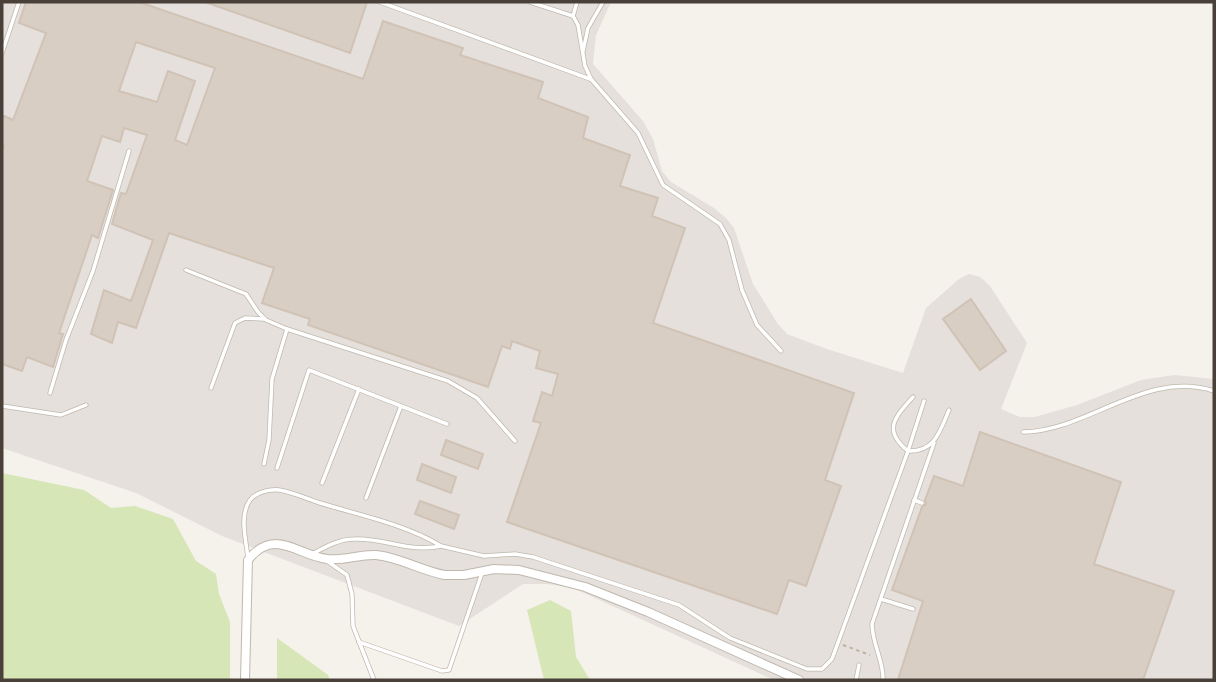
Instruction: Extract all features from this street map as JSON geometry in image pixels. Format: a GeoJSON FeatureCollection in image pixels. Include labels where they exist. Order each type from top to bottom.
{"type":"FeatureCollection","features":[{"type":"Feature","properties":{"kind":"street"},"geometry":{"type":"LineString","coordinates":[[245,680],[248,560],[261,547],[272,544],[291,547],[324,559],[375,555],[444,575],[519,570],[608,595],[799,680]]}},
{"type":"Feature","properties":{"kind":"lane"},"geometry":{"type":"LineString","coordinates":[[2,53],[19,2]]}},
{"type":"Feature","properties":{"kind":"lane"},"geometry":{"type":"LineString","coordinates":[[380,2],[591,79]]}},
{"type":"Feature","properties":{"kind":"lane"},"geometry":{"type":"LineString","coordinates":[[530,2],[573,16],[578,25],[582,53],[591,79],[638,132],[663,185],[720,224],[729,240],[743,290],[757,325],[781,351]]}},
{"type":"Feature","properties":{"kind":"lane"},"geometry":{"type":"LineString","coordinates":[[573,16],[577,2]]}},
{"type":"Feature","properties":{"kind":"lane"},"geometry":{"type":"LineString","coordinates":[[582,53],[588,27],[603,2]]}},
{"type":"Feature","properties":{"kind":"lane"},"geometry":{"type":"LineString","coordinates":[[50,393],[66,340],[93,271],[129,151]]}},
{"type":"Feature","properties":{"kind":"lane"},"geometry":{"type":"LineString","coordinates":[[186,270],[246,294],[267,320],[287,329],[448,381],[477,398],[515,441]]}},
{"type":"Feature","properties":{"kind":"lane"},"geometry":{"type":"LineString","coordinates":[[211,388],[235,323],[245,318],[267,320]]}},
{"type":"Feature","properties":{"kind":"lane"},"geometry":{"type":"LineString","coordinates":[[264,464],[269,440],[272,379],[287,329]]}},
{"type":"Feature","properties":{"kind":"lane"},"geometry":{"type":"LineString","coordinates":[[277,468],[309,370],[447,424]]}},
{"type":"Feature","properties":{"kind":"lane"},"geometry":{"type":"LineString","coordinates":[[1023,432],[1049,429],[1152,390],[1190,386],[1214,391]]}},
{"type":"Feature","properties":{"kind":"lane"},"geometry":{"type":"LineString","coordinates":[[322,483],[359,389]]}},
{"type":"Feature","properties":{"kind":"lane"},"geometry":{"type":"LineString","coordinates":[[913,397],[894,423],[893,435],[908,451],[924,449],[934,443]]}},
{"type":"Feature","properties":{"kind":"lane"},"geometry":{"type":"LineString","coordinates":[[248,560],[244,526],[245,511],[251,498],[266,491],[281,490],[428,538],[441,546],[484,556],[515,554],[533,557],[679,605],[730,638],[807,669],[822,669],[832,660],[924,401]]}},
{"type":"Feature","properties":{"kind":"lane"},"geometry":{"type":"LineString","coordinates":[[2,406],[61,415],[86,405]]}},
{"type":"Feature","properties":{"kind":"lane"},"geometry":{"type":"LineString","coordinates":[[366,498],[401,406]]}},
{"type":"Feature","properties":{"kind":"lane"},"geometry":{"type":"LineString","coordinates":[[883,680],[883,669],[872,637],[872,624],[934,443],[949,411]]}},
{"type":"Feature","properties":{"kind":"lane"},"geometry":{"type":"LineString","coordinates":[[914,500],[922,503]]}},
{"type":"Feature","properties":{"kind":"lane"},"geometry":{"type":"LineString","coordinates":[[311,554],[332,544],[357,538],[424,550],[441,546]]}},
{"type":"Feature","properties":{"kind":"lane"},"geometry":{"type":"LineString","coordinates":[[324,559],[347,575],[352,594],[352,625],[374,680]]}},
{"type":"Feature","properties":{"kind":"lane"},"geometry":{"type":"LineString","coordinates":[[359,642],[442,671],[449,670],[483,571]]}},
{"type":"Feature","properties":{"kind":"lane"},"geometry":{"type":"LineString","coordinates":[[881,599],[913,609]]}},
{"type":"Feature","properties":{"kind":"lane"},"geometry":{"type":"LineString","coordinates":[[856,680],[859,665]]}},
{"type":"Feature","properties":{"kind":"path"},"geometry":{"type":"LineString","coordinates":[[838,643],[878,655]]}},
{"type":"Feature","properties":{"kind":"shaded area"},"geometry":{"type":"Polygon","coordinates":[[[2,2],[611,2],[596,35],[593,64],[643,121],[653,139],[662,171],[671,182],[714,208],[734,228],[753,284],[787,334],[903,373],[926,308],[959,279],[969,274],[980,277],[990,286],[1027,343],[1001,409],[1020,417],[1035,417],[1077,405],[1141,380],[1174,375],[1214,379],[1214,680],[774,680],[571,587],[546,584],[523,584],[459,626],[222,536],[136,493],[2,448],[2,2]]]}},
{"type":"Feature","properties":{"kind":"green space"},"geometry":{"type":"Polygon","coordinates":[[[2,473],[84,490],[111,508],[135,506],[173,519],[196,561],[216,574],[219,594],[230,622],[230,680],[2,680],[2,473]]]}},
{"type":"Feature","properties":{"kind":"green space"},"geometry":{"type":"Polygon","coordinates":[[[550,600],[571,611],[576,657],[590,680],[544,680],[527,610],[550,600]]]}},
{"type":"Feature","properties":{"kind":"green space"},"geometry":{"type":"Polygon","coordinates":[[[277,638],[328,675],[330,680],[277,680],[277,638]]]}},
{"type":"Feature","properties":{"kind":"building"},"geometry":{"type":"Polygon","coordinates":[[[26,2],[139,2],[363,79],[383,21],[463,48],[460,55],[543,82],[538,98],[588,117],[583,138],[630,155],[620,186],[658,198],[652,216],[685,228],[653,323],[854,393],[825,480],[841,486],[806,586],[789,580],[777,614],[507,522],[541,423],[533,421],[542,392],[552,396],[558,374],[536,368],[540,351],[512,341],[510,349],[502,346],[488,387],[308,325],[310,319],[262,303],[274,268],[169,233],[136,328],[118,322],[112,343],[91,334],[104,290],[131,301],[153,240],[112,224],[121,193],[126,194],[147,135],[124,128],[120,142],[102,136],[87,181],[113,190],[98,238],[92,235],[59,333],[63,334],[53,367],[27,357],[22,371],[2,364],[2,124],[4,116],[13,120],[46,33],[19,23],[26,2]],[[136,42],[119,91],[157,102],[168,71],[195,81],[175,140],[187,145],[215,68],[136,42]]]}},
{"type":"Feature","properties":{"kind":"building"},"geometry":{"type":"Polygon","coordinates":[[[205,2],[367,2],[350,53],[205,2]]]}},
{"type":"Feature","properties":{"kind":"building"},"geometry":{"type":"Polygon","coordinates":[[[971,299],[1006,351],[980,370],[943,319],[971,299]]]}},
{"type":"Feature","properties":{"kind":"building"},"geometry":{"type":"Polygon","coordinates":[[[980,432],[1121,482],[1094,564],[1174,591],[1143,680],[898,680],[923,601],[892,590],[922,507],[926,504],[934,476],[963,486],[980,432]]]}},
{"type":"Feature","properties":{"kind":"building"},"geometry":{"type":"Polygon","coordinates":[[[446,440],[483,454],[478,469],[441,455],[446,440]]]}},
{"type":"Feature","properties":{"kind":"building"},"geometry":{"type":"Polygon","coordinates":[[[422,464],[456,477],[451,493],[417,480],[422,464]]]}},
{"type":"Feature","properties":{"kind":"building"},"geometry":{"type":"Polygon","coordinates":[[[420,501],[459,515],[454,529],[415,514],[420,501]]]}}]}
